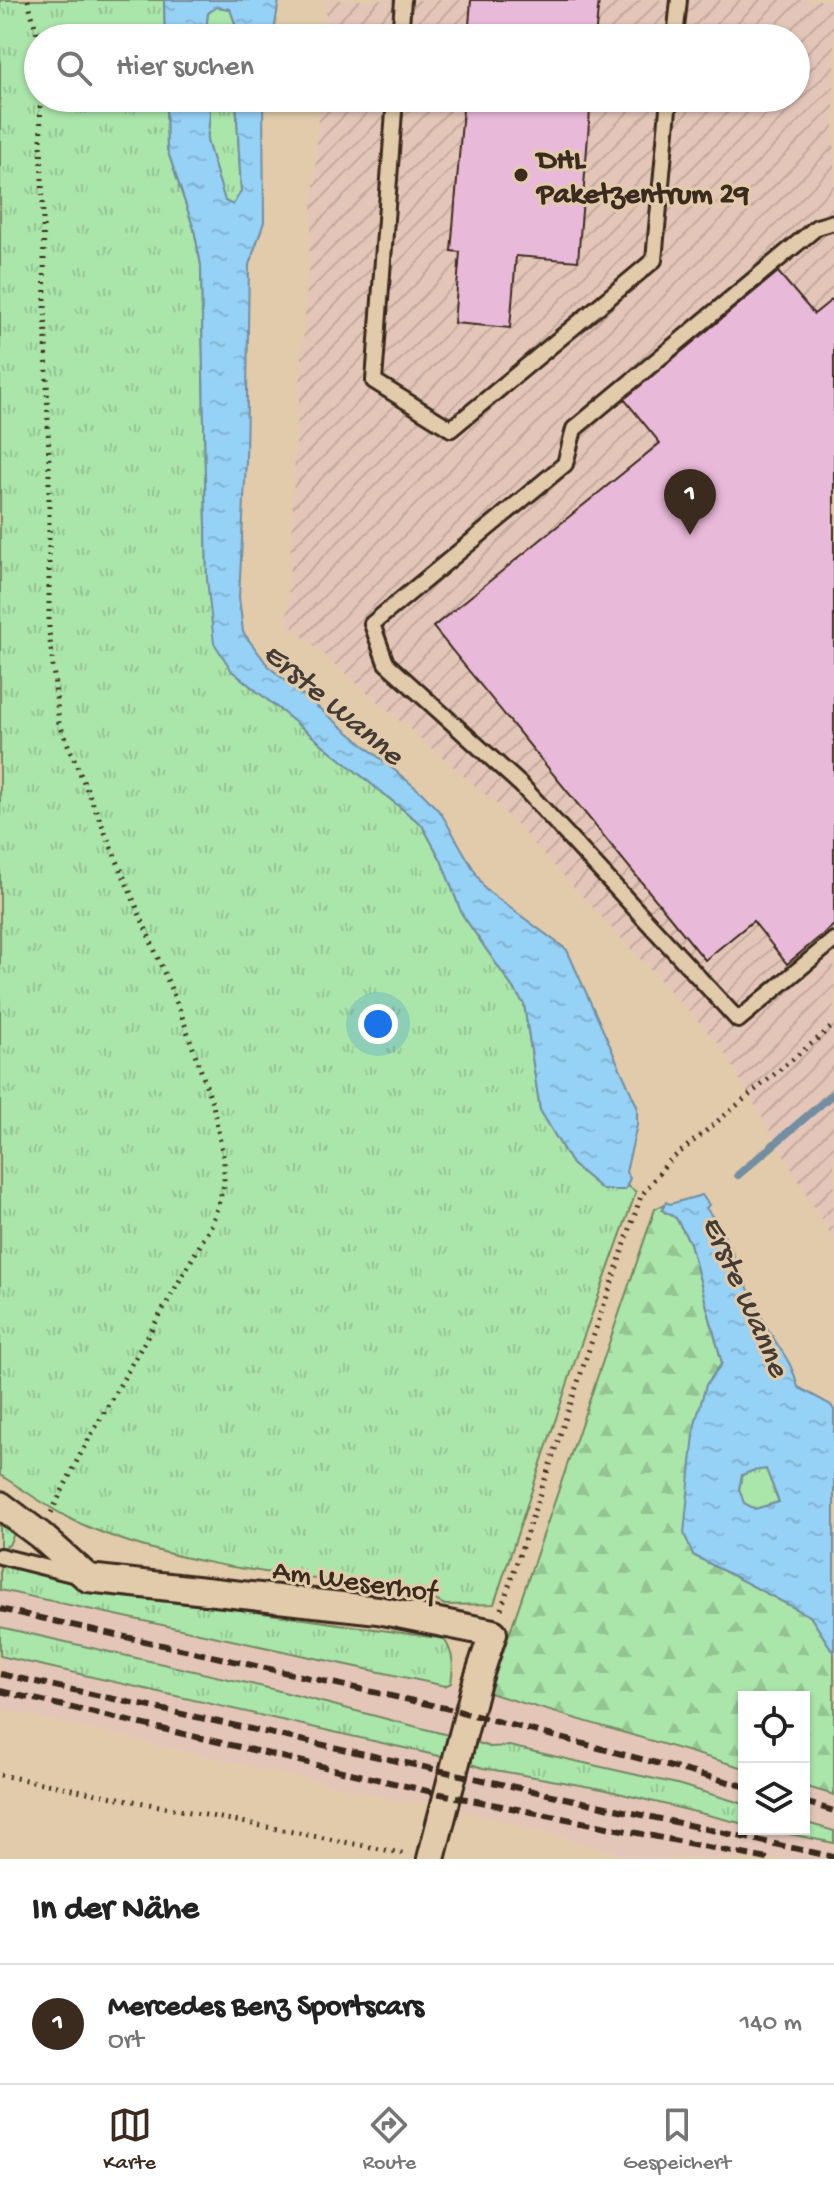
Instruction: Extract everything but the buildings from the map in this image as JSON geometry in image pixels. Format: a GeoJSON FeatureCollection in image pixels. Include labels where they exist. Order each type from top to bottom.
{"type":"FeatureCollection","features":[{"type":"Feature","properties":{"kind":"street"},"geometry":{"type":"LineString","coordinates":[[0,1505],[40,1535],[88,1578]]}},
{"type":"Feature","properties":{"kind":"street","name":"Am Weserhof"},"geometry":{"type":"LineString","coordinates":[[88,1578],[378,1610],[493,1633]]}},
{"type":"Feature","properties":{"kind":"street"},"geometry":{"type":"LineString","coordinates":[[423,1858],[493,1633]]}},
{"type":"Feature","properties":{"kind":"lane"},"geometry":{"type":"LineString","coordinates":[[401,24],[403,0]]}},
{"type":"Feature","properties":{"kind":"lane"},"geometry":{"type":"LineString","coordinates":[[676,24],[679,0]]}},
{"type":"Feature","properties":{"kind":"lane"},"geometry":{"type":"LineString","coordinates":[[394,112],[374,381],[451,429],[654,260],[668,112]]}},
{"type":"Feature","properties":{"kind":"lane"},"geometry":{"type":"LineString","coordinates":[[834,222],[817,227],[574,429],[565,464],[372,624],[386,663],[521,785],[738,1020],[834,940]]}},
{"type":"Feature","properties":{"kind":"lane"},"geometry":{"type":"LineString","coordinates":[[0,1556],[88,1578]]}},
{"type":"Feature","properties":{"kind":"path"},"geometry":{"type":"LineString","coordinates":[[28,0],[34,24]]}},
{"type":"Feature","properties":{"kind":"path"},"geometry":{"type":"LineString","coordinates":[[40,112],[49,463],[49,631],[59,723],[179,1008],[213,1105],[224,1161],[224,1185],[212,1224],[82,1451],[40,1535]]}},
{"type":"Feature","properties":{"kind":"path"},"geometry":{"type":"LineString","coordinates":[[493,1633],[641,1196],[667,1163],[834,1025]]}},
{"type":"Feature","properties":{"kind":"path"},"geometry":{"type":"LineString","coordinates":[[0,1775],[423,1858]]}},
{"type":"Feature","properties":{"kind":"shaded area"},"geometry":{"type":"Polygon","coordinates":[[[327,0],[834,0],[834,1241],[720,1045],[500,807],[287,623],[319,112],[810,112],[810,24],[326,24],[327,0]]]}},
{"type":"Feature","properties":{"kind":"shaded area"},"geometry":{"type":"Polygon","coordinates":[[[0,1590],[444,1686],[451,1683],[463,1687],[452,1736],[268,1688],[0,1627],[0,1590]]]}},
{"type":"Feature","properties":{"kind":"shaded area"},"geometry":{"type":"Polygon","coordinates":[[[0,1656],[448,1758],[437,1805],[420,1801],[410,1803],[0,1709],[0,1656]]]}},
{"type":"Feature","properties":{"kind":"shaded area"},"geometry":{"type":"Polygon","coordinates":[[[489,1693],[738,1766],[738,1802],[677,1784],[509,1746],[490,1747],[475,1742],[489,1693]]]}},
{"type":"Feature","properties":{"kind":"shaded area"},"geometry":{"type":"Polygon","coordinates":[[[471,1764],[602,1789],[738,1823],[738,1835],[795,1835],[834,1843],[834,1859],[638,1859],[461,1810],[471,1764]]]}},
{"type":"Feature","properties":{"kind":"shaded area"},"geometry":{"type":"Polygon","coordinates":[[[810,1788],[834,1795],[834,1831],[810,1824],[810,1788]]]}},
{"type":"Feature","properties":{"kind":"green space"},"geometry":{"type":"Polygon","coordinates":[[[0,0],[164,0],[165,24],[24,24],[24,112],[166,112],[167,149],[194,229],[201,265],[207,579],[232,671],[422,825],[441,860],[462,914],[524,1004],[540,1110],[572,1164],[603,1190],[624,1190],[627,1185],[636,1192],[577,1355],[494,1604],[445,1605],[416,1591],[244,1569],[159,1551],[79,1523],[0,1475],[0,0]]]}},
{"type":"Feature","properties":{"kind":"green space"},"geometry":{"type":"Polygon","coordinates":[[[217,7],[230,9],[235,24],[207,24],[208,13],[217,7]]]}},
{"type":"Feature","properties":{"kind":"green space"},"geometry":{"type":"Polygon","coordinates":[[[237,112],[241,191],[234,205],[225,202],[207,141],[210,114],[237,112]]]}},
{"type":"Feature","properties":{"kind":"green space"},"geometry":{"type":"Polygon","coordinates":[[[663,1205],[662,1210],[676,1218],[690,1243],[722,1363],[706,1385],[693,1555],[810,1616],[834,1653],[834,1795],[810,1788],[810,1691],[738,1691],[738,1766],[489,1693],[655,1209],[663,1205]]]}},
{"type":"Feature","properties":{"kind":"green space"},"geometry":{"type":"Polygon","coordinates":[[[766,1469],[779,1502],[755,1509],[744,1504],[739,1489],[742,1475],[752,1470],[766,1469]]]}},
{"type":"Feature","properties":{"kind":"green space"},"geometry":{"type":"Polygon","coordinates":[[[0,1515],[17,1527],[9,1545],[0,1549],[0,1515]]]}},
{"type":"Feature","properties":{"kind":"green space"},"geometry":{"type":"Polygon","coordinates":[[[0,1565],[122,1593],[444,1639],[452,1660],[451,1683],[445,1686],[0,1590],[0,1565]]]}},
{"type":"Feature","properties":{"kind":"green space"},"geometry":{"type":"Polygon","coordinates":[[[0,1627],[268,1688],[452,1736],[448,1758],[0,1656],[0,1627]]]}},
{"type":"Feature","properties":{"kind":"green space"},"geometry":{"type":"Polygon","coordinates":[[[475,1742],[490,1747],[509,1746],[677,1784],[738,1802],[738,1823],[602,1789],[471,1764],[475,1742]]]}},
{"type":"Feature","properties":{"kind":"green space"},"geometry":{"type":"Polygon","coordinates":[[[810,1824],[834,1831],[834,1843],[795,1835],[810,1835],[810,1824]]]}},
{"type":"Feature","properties":{"kind":"water"},"geometry":{"type":"Polygon","coordinates":[[[164,0],[279,0],[275,24],[235,24],[230,9],[217,7],[208,13],[207,24],[165,24],[164,0]]]}},
{"type":"Feature","properties":{"kind":"water"},"geometry":{"type":"Polygon","coordinates":[[[166,112],[210,112],[207,141],[225,201],[233,205],[241,191],[237,112],[263,112],[264,222],[249,265],[246,461],[239,597],[243,632],[269,667],[421,792],[441,813],[485,889],[567,950],[637,1106],[637,1125],[626,1172],[630,1178],[625,1190],[603,1190],[572,1164],[540,1110],[524,1004],[462,914],[441,860],[422,825],[232,671],[214,643],[207,579],[201,265],[194,229],[167,149],[166,112]]]}},
{"type":"Feature","properties":{"kind":"water","name":"Erste Wanne"},"geometry":{"type":"Polygon","coordinates":[[[702,1195],[763,1320],[792,1368],[798,1387],[831,1405],[834,1410],[834,1653],[810,1616],[693,1555],[684,1533],[695,1424],[706,1385],[722,1363],[690,1243],[676,1218],[662,1210],[666,1202],[670,1204],[702,1195]],[[766,1469],[742,1475],[739,1489],[744,1503],[755,1509],[779,1502],[766,1469]]]}},
{"type":"Feature","properties":{"kind":"waterway"},"geometry":{"type":"LineString","coordinates":[[738,1175],[834,1093]]}},
{"type":"Feature","properties":{"kind":"railway"},"geometry":{"type":"LineString","coordinates":[[0,1609],[454,1710],[738,1784]]}},
{"type":"Feature","properties":{"kind":"railway"},"geometry":{"type":"LineString","coordinates":[[0,1674],[834,1857]]}},
{"type":"Feature","properties":{"kind":"railway"},"geometry":{"type":"LineString","coordinates":[[0,1691],[436,1793],[768,1859]]}},
{"type":"Feature","properties":{"kind":"railway"},"geometry":{"type":"LineString","coordinates":[[810,1804],[834,1811]]}},
{"type":"Feature","properties":{"kind":"place","name":"DHL Paketzentrum 29"},"geometry":{"type":"Point","coordinates":[521,175]}},
{"type":"Feature","properties":{"kind":"place","name":"Mercedes Benz Sportscars"},"geometry":{"type":"Point","coordinates":[690,535]}}]}
